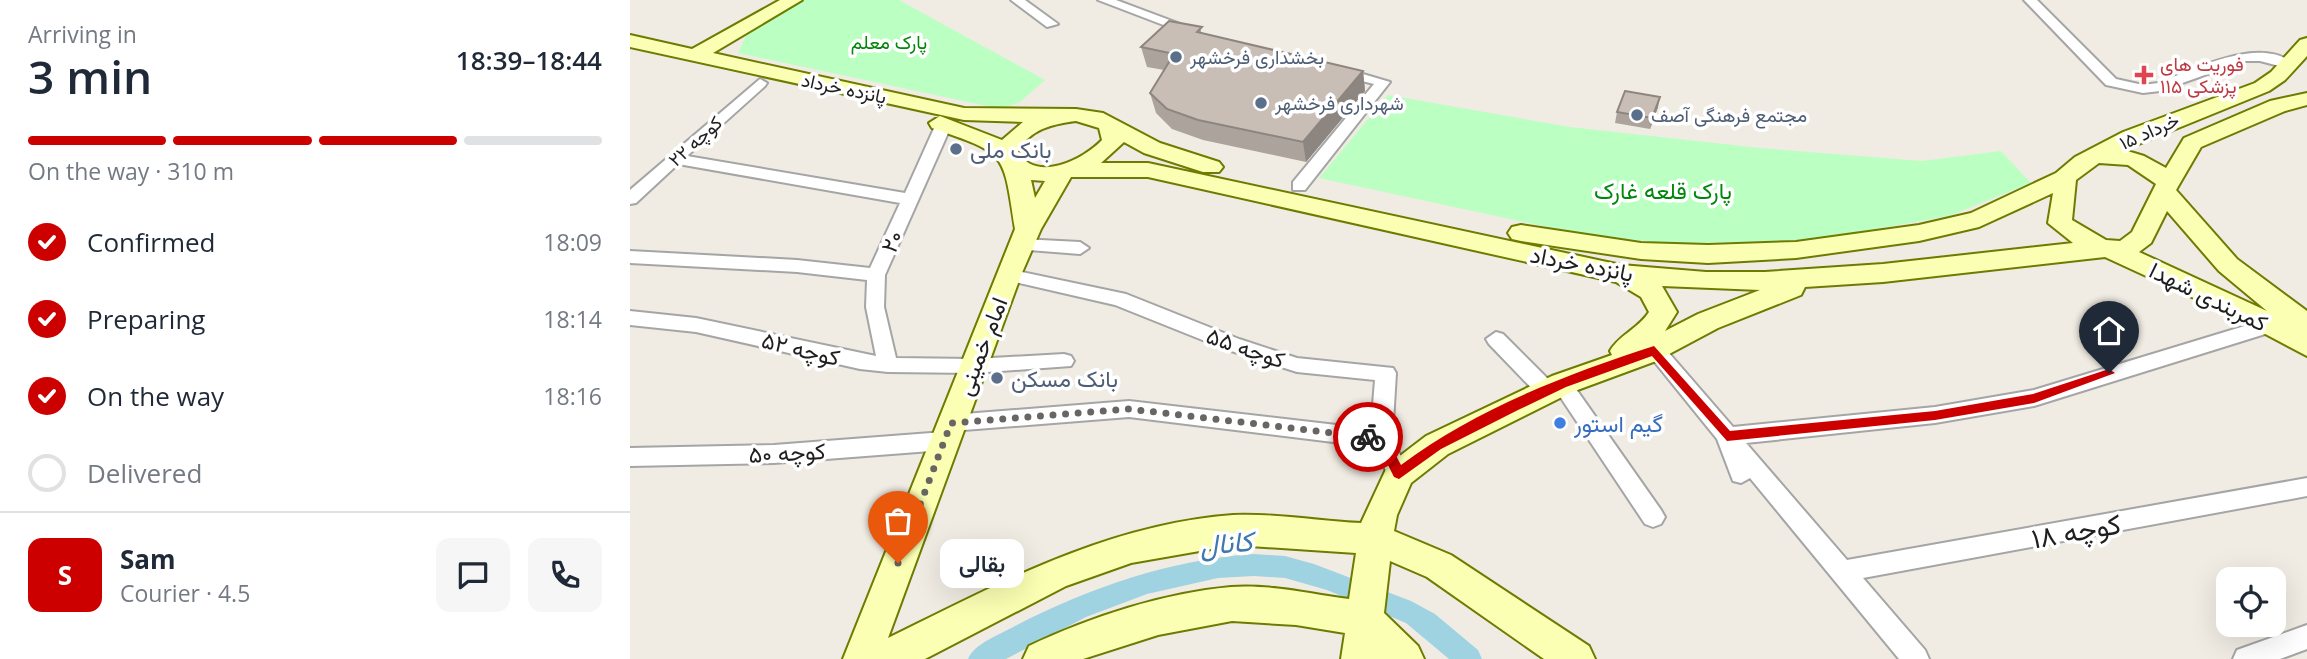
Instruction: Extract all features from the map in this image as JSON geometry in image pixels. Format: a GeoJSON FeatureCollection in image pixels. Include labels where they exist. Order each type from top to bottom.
{"type":"FeatureCollection","features":[{"type":"Feature","properties":{"kind":"main road"},"geometry":{"type":"LineString","coordinates":[[689,54],[778,0]]}},
{"type":"Feature","properties":{"kind":"main road"},"geometry":{"type":"LineString","coordinates":[[636,47],[732,29],[793,0]]}},
{"type":"Feature","properties":{"kind":"main road"},"geometry":{"type":"LineString","coordinates":[[731,63],[728,47],[732,29]]}},
{"type":"Feature","properties":{"kind":"main road","name":"۱۵ خرداد"},"geometry":{"type":"LineString","coordinates":[[2096,156],[2131,137],[2262,87],[2297,66],[2307,44]]}},
{"type":"Feature","properties":{"kind":"main road","name":"پانزده خرداد"},"geometry":{"type":"LineString","coordinates":[[636,47],[689,54],[964,114],[1091,116],[1152,148],[1214,168],[1512,232],[1641,251],[1708,254],[1796,250],[1919,233],[1979,219],[2064,178]]}},
{"type":"Feature","properties":{"kind":"main road","name":"پانزده خرداد"},"geometry":{"type":"LineString","coordinates":[[636,47],[760,83],[944,124],[981,137],[1012,160],[1045,173],[1138,170],[1172,175],[1621,274],[1706,281],[1829,276],[1882,273],[2105,248]]}},
{"type":"Feature","properties":{"kind":"main road","name":"۱۵ خرداد"},"geometry":{"type":"LineString","coordinates":[[2166,187],[2192,143],[2278,106],[2307,99]]}},
{"type":"Feature","properties":{"kind":"main road"},"geometry":{"type":"LineString","coordinates":[[1024,237],[1012,160],[1018,134],[1038,123],[1061,116]]}},
{"type":"Feature","properties":{"kind":"main road"},"geometry":{"type":"LineString","coordinates":[[1066,171],[1098,158],[1107,150],[1113,141],[1110,126]]}},
{"type":"Feature","properties":{"kind":"main road"},"geometry":{"type":"LineString","coordinates":[[2096,156],[2140,162],[2162,174],[2166,187],[2142,237],[2126,250],[2105,248],[2060,223],[2059,212],[2067,197],[2064,178],[2085,160],[2096,156]]}},
{"type":"Feature","properties":{"kind":"main road","name":"امام خمینی"},"geometry":{"type":"LineString","coordinates":[[862,659],[1008,275],[1024,237],[1066,171]]}},
{"type":"Feature","properties":{"kind":"main road","name":"کمربندی شهدا"},"geometry":{"type":"LineString","coordinates":[[2166,187],[2190,227],[2230,268],[2307,324]]}},
{"type":"Feature","properties":{"kind":"main road","name":"کمربندی شهدا"},"geometry":{"type":"LineString","coordinates":[[2105,248],[2271,325],[2307,346]]}},
{"type":"Feature","properties":{"kind":"main road"},"geometry":{"type":"LineString","coordinates":[[2185,284],[2185,269],[2192,262],[2230,268]]}},
{"type":"Feature","properties":{"kind":"main road"},"geometry":{"type":"LineString","coordinates":[[1593,372],[1650,333],[1663,312],[1651,291],[1621,274]]}},
{"type":"Feature","properties":{"kind":"main road"},"geometry":{"type":"LineString","coordinates":[[1360,659],[1373,548],[1381,514],[1399,474],[1437,445],[1555,387],[1654,350],[1708,321],[1759,299],[1829,276]]}},
{"type":"Feature","properties":{"kind":"main road"},"geometry":{"type":"LineString","coordinates":[[887,659],[1055,574],[1131,548],[1234,530],[1373,548],[1439,566],[1576,659]]}},
{"type":"Feature","properties":{"kind":"main road"},"geometry":{"type":"LineString","coordinates":[[1042,659],[1072,645],[1158,618],[1232,604],[1296,608],[1364,619],[1405,659]]}},
{"type":"Feature","properties":{"kind":"street"},"geometry":{"type":"LineString","coordinates":[[1017,0],[1052,24]]}},
{"type":"Feature","properties":{"kind":"street"},"geometry":{"type":"LineString","coordinates":[[1104,0],[1208,36]]}},
{"type":"Feature","properties":{"kind":"street"},"geometry":{"type":"LineString","coordinates":[[2030,0],[2111,82],[2121,87],[2160,87],[2242,57],[2260,57],[2297,66]]}},
{"type":"Feature","properties":{"kind":"street"},"geometry":{"type":"LineString","coordinates":[[1299,186],[1383,82],[1320,66]]}},
{"type":"Feature","properties":{"kind":"street","name":"کوچه ۲۲"},"geometry":{"type":"LineString","coordinates":[[630,199],[760,83]]}},
{"type":"Feature","properties":{"kind":"street","name":"۲۰"},"geometry":{"type":"LineString","coordinates":[[888,365],[875,307],[876,275],[944,124]]}},
{"type":"Feature","properties":{"kind":"street"},"geometry":{"type":"LineString","coordinates":[[674,159],[909,200]]}},
{"type":"Feature","properties":{"kind":"street"},"geometry":{"type":"LineString","coordinates":[[1024,237],[1080,248]]}},
{"type":"Feature","properties":{"kind":"street"},"geometry":{"type":"LineString","coordinates":[[630,257],[797,266],[876,275]]}},
{"type":"Feature","properties":{"kind":"street","name":"کوچه ۵۵"},"geometry":{"type":"LineString","coordinates":[[1008,275],[1119,299],[1232,344],[1297,365],[1386,373],[1381,439]]}},
{"type":"Feature","properties":{"kind":"street","name":"کوچه ۵۲"},"geometry":{"type":"LineString","coordinates":[[630,318],[696,326],[860,362],[888,365],[974,366],[1064,361]]}},
{"type":"Feature","properties":{"kind":"street"},"geometry":{"type":"LineString","coordinates":[[1727,436],[1935,415],[2034,398],[2271,325]]}},
{"type":"Feature","properties":{"kind":"street"},"geometry":{"type":"LineString","coordinates":[[1496,339],[1555,387],[1653,517]]}},
{"type":"Feature","properties":{"kind":"street"},"geometry":{"type":"LineString","coordinates":[[1654,350],[1916,659]]}},
{"type":"Feature","properties":{"kind":"street","name":"کوچه ۵۰"},"geometry":{"type":"LineString","coordinates":[[630,457],[774,454],[1129,409],[1381,439]]}},
{"type":"Feature","properties":{"kind":"street"},"geometry":{"type":"LineString","coordinates":[[1727,436],[1741,474]]}},
{"type":"Feature","properties":{"kind":"street"},"geometry":{"type":"LineString","coordinates":[[1381,439],[1399,474]]}},
{"type":"Feature","properties":{"kind":"street","name":"کوچه ۱۸"},"geometry":{"type":"LineString","coordinates":[[1844,571],[2307,487]]}},
{"type":"Feature","properties":{"kind":"street"},"geometry":{"type":"LineString","coordinates":[[2246,659],[2307,637]]}},
{"type":"Feature","properties":{"kind":"green space","name":"پارک معلم"},"geometry":{"type":"Polygon","coordinates":[[[800,0],[899,0],[1045,80],[1020,102],[1001,109],[738,53],[749,29],[800,0]]]}},
{"type":"Feature","properties":{"kind":"green space","name":"پارک قلعه غارک"},"geometry":{"type":"Polygon","coordinates":[[[1388,95],[1570,127],[1760,148],[1922,161],[2001,151],[2031,183],[1949,216],[1813,240],[1672,244],[1580,234],[1319,178],[1388,95]]]}},
{"type":"Feature","properties":{"kind":"building","name":"شهرداری فرخشهر"},"geometry":{"type":"Polygon","coordinates":[[[1169,21],[1202,27],[1197,32],[1363,71],[1303,142],[1198,120],[1167,109],[1150,93],[1174,54],[1141,47],[1169,21]]]}},
{"type":"Feature","properties":{"kind":"building"},"geometry":{"type":"Polygon","coordinates":[[[1625,91],[1660,97],[1652,118],[1617,112],[1625,91]]]}},
{"type":"Feature","properties":{"kind":"waterway","name":"کانال"},"geometry":{"type":"LineString","coordinates":[[981,659],[1044,625],[1112,595],[1183,574],[1218,567],[1254,565],[1285,567],[1314,575],[1403,609],[1426,623],[1469,659]]}},
{"type":"Feature","properties":{"kind":"way so far"},"geometry":{"type":"LineString","coordinates":[[898,563],[951,423],[1129,409],[1368,437]]}},
{"type":"Feature","properties":{"kind":"place","name":"بخشداری فرخشهر"},"geometry":{"type":"Point","coordinates":[1176,57]}},
{"type":"Feature","properties":{"kind":"place","name":"فوریت های پزشکی ۱۱۵"},"geometry":{"type":"Point","coordinates":[2144,75]}},
{"type":"Feature","properties":{"kind":"place","name":"شهرداری فرخشهر"},"geometry":{"type":"Point","coordinates":[1261,103]}},
{"type":"Feature","properties":{"kind":"place","name":"مجتمع فرهنگی آصف"},"geometry":{"type":"Point","coordinates":[1637,115]}},
{"type":"Feature","properties":{"kind":"place","name":"بانک ملی"},"geometry":{"type":"Point","coordinates":[956,149]}},
{"type":"Feature","properties":{"kind":"place","name":"بانک مسکن"},"geometry":{"type":"Point","coordinates":[997,378]}},
{"type":"Feature","properties":{"kind":"place","name":"گیم استور"},"geometry":{"type":"Point","coordinates":[1560,423]}},
{"type":"Feature","properties":{"kind":"place","name":"بقالی"},"geometry":{"type":"Point","coordinates":[898,563]}},
{"type":"Feature","properties":{"kind":"route"},"geometry":{"type":"LineString","coordinates":[[1368,437],[1381,439],[1399,474],[1437,445],[1513,407],[1562,384],[1654,350],[1727,436],[1935,415],[2034,398],[2109,373]]}}]}
